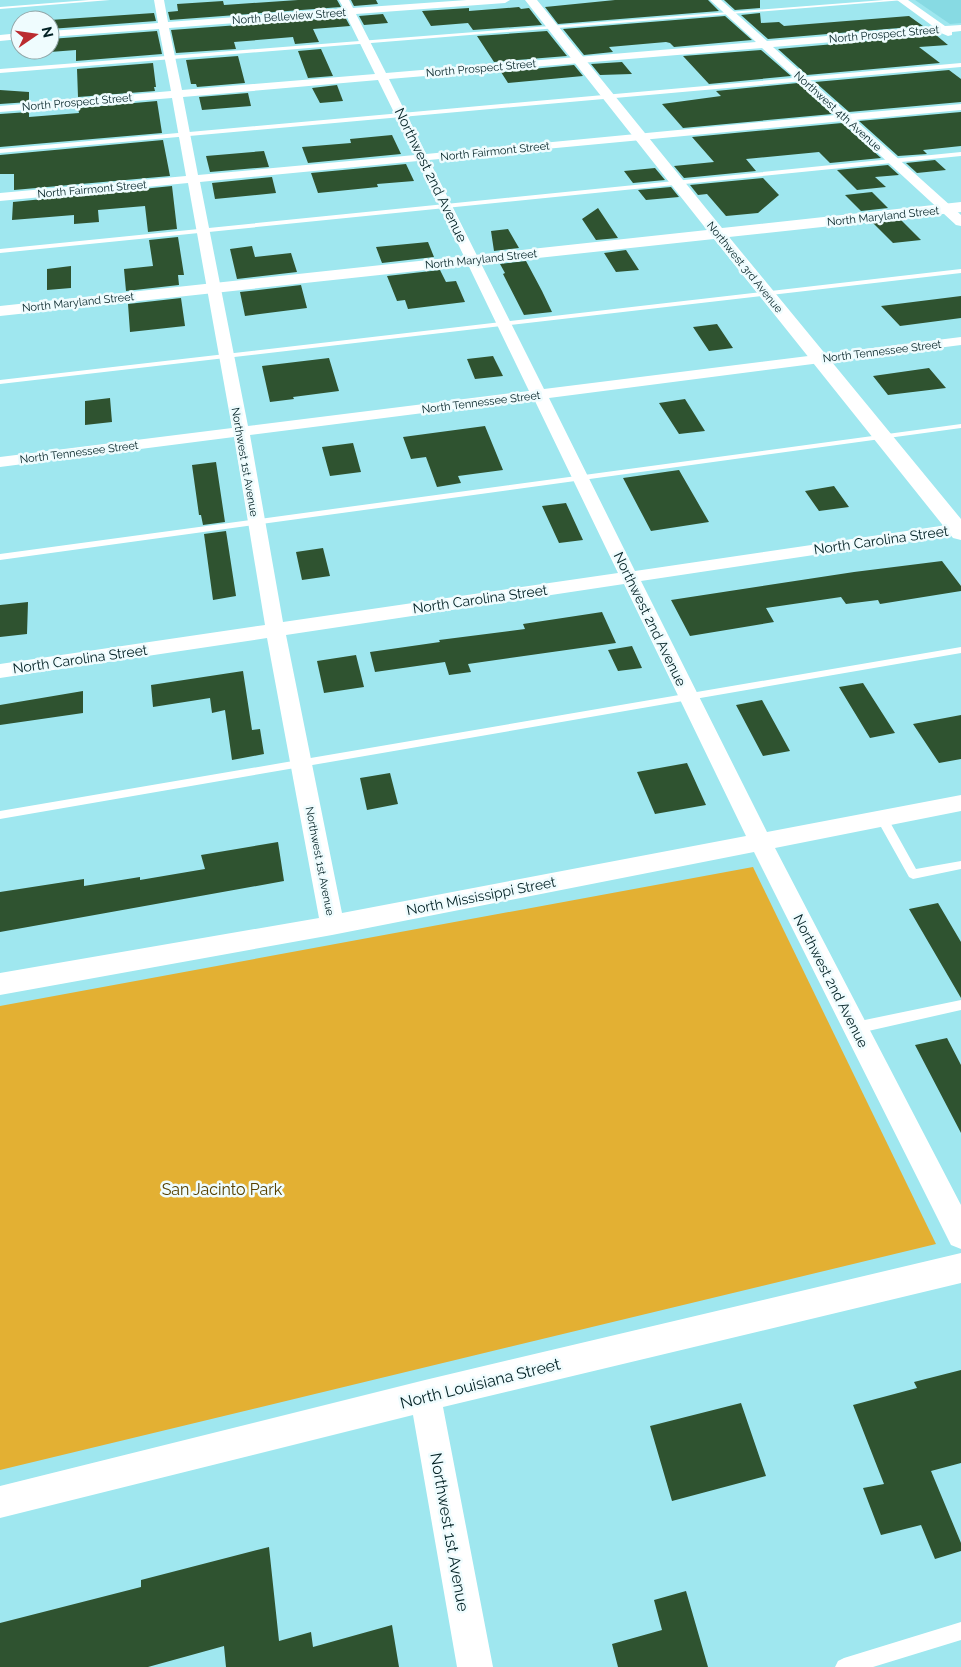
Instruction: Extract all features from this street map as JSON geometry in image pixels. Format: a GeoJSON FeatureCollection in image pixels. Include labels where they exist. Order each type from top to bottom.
{"type":"FeatureCollection","features":[{"type":"Feature","properties":{"kind":"street","name":"Northwest 1st Avenue"},"geometry":{"type":"LineString","coordinates":[[159,0],[275,630],[332,925]]}},
{"type":"Feature","properties":{"kind":"street","name":"North Belleview Street"},"geometry":{"type":"LineString","coordinates":[[60,33],[163,26],[347,6],[505,0]]}},
{"type":"Feature","properties":{"kind":"street","name":"Northwest 3rd Avenue"},"geometry":{"type":"LineString","coordinates":[[531,0],[819,360],[960,530]]}},
{"type":"Feature","properties":{"kind":"street","name":"Northwest 4th Avenue"},"geometry":{"type":"LineString","coordinates":[[715,0],[893,161],[953,208],[961,222]]}},
{"type":"Feature","properties":{"kind":"street"},"geometry":{"type":"LineString","coordinates":[[902,0],[955,38]]}},
{"type":"Feature","properties":{"kind":"street","name":"Northwest 2nd Avenue"},"geometry":{"type":"LineString","coordinates":[[347,6],[760,841],[961,1235]]}},
{"type":"Feature","properties":{"kind":"street","name":"North Prospect Street"},"geometry":{"type":"LineString","coordinates":[[0,109],[961,28]]}},
{"type":"Feature","properties":{"kind":"street","name":"North Fairmont Street"},"geometry":{"type":"LineString","coordinates":[[0,197],[961,107]]}},
{"type":"Feature","properties":{"kind":"street","name":"North Maryland Street"},"geometry":{"type":"LineString","coordinates":[[0,311],[953,208]]}},
{"type":"Feature","properties":{"kind":"street","name":"North Tennessee Street"},"geometry":{"type":"LineString","coordinates":[[0,462],[961,341]]}},
{"type":"Feature","properties":{"kind":"street","name":"North Carolina Street"},"geometry":{"type":"LineString","coordinates":[[0,671],[960,530]]}},
{"type":"Feature","properties":{"kind":"street","name":"North Mississippi Street"},"geometry":{"type":"LineString","coordinates":[[0,984],[332,925],[760,841],[961,804]]}},
{"type":"Feature","properties":{"kind":"street","name":"North Louisiana Street"},"geometry":{"type":"LineString","coordinates":[[0,1502],[425,1396],[961,1268]]}},
{"type":"Feature","properties":{"kind":"street","name":"Northwest 1st Avenue"},"geometry":{"type":"LineString","coordinates":[[425,1396],[475,1667]]}},
{"type":"Feature","properties":{"kind":"lane"},"geometry":{"type":"LineString","coordinates":[[0,8],[108,0]]}},
{"type":"Feature","properties":{"kind":"lane"},"geometry":{"type":"LineString","coordinates":[[0,71],[902,0]]}},
{"type":"Feature","properties":{"kind":"lane"},"geometry":{"type":"LineString","coordinates":[[0,151],[401,114],[961,66]]}},
{"type":"Feature","properties":{"kind":"lane"},"geometry":{"type":"LineString","coordinates":[[0,252],[961,154]]}},
{"type":"Feature","properties":{"kind":"lane"},"geometry":{"type":"LineString","coordinates":[[0,382],[961,271]]}},
{"type":"Feature","properties":{"kind":"lane"},"geometry":{"type":"LineString","coordinates":[[0,557],[961,426]]}},
{"type":"Feature","properties":{"kind":"lane"},"geometry":{"type":"LineString","coordinates":[[0,815],[688,695],[961,650]]}},
{"type":"Feature","properties":{"kind":"lane"},"geometry":{"type":"LineString","coordinates":[[882,818],[914,874],[961,865]]}},
{"type":"Feature","properties":{"kind":"lane"},"geometry":{"type":"LineString","coordinates":[[855,1028],[961,1005]]}},
{"type":"Feature","properties":{"kind":"lane"},"geometry":{"type":"LineString","coordinates":[[844,1667],[961,1631]]}},
{"type":"Feature","properties":{"kind":"shaded area"},"geometry":{"type":"Polygon","coordinates":[[[915,0],[961,0],[961,23],[950,24],[915,0]]]}},
{"type":"Feature","properties":{"kind":"green space","name":"San Jacinto Park"},"geometry":{"type":"Polygon","coordinates":[[[753,867],[936,1244],[0,1470],[0,1006],[753,867]]]}},
{"type":"Feature","properties":{"kind":"building"},"geometry":{"type":"Polygon","coordinates":[[[298,0],[337,0],[341,7],[170,20],[168,12],[178,11],[177,4],[223,1],[224,5],[298,0]]]}},
{"type":"Feature","properties":{"kind":"building"},"geometry":{"type":"Polygon","coordinates":[[[351,0],[376,0],[378,4],[354,6],[351,0]]]}},
{"type":"Feature","properties":{"kind":"building"},"geometry":{"type":"Polygon","coordinates":[[[615,0],[708,0],[719,11],[558,24],[545,7],[615,0]]]}},
{"type":"Feature","properties":{"kind":"building"},"geometry":{"type":"Polygon","coordinates":[[[724,0],[760,0],[760,8],[735,10],[724,0]]]}},
{"type":"Feature","properties":{"kind":"building"},"geometry":{"type":"Polygon","coordinates":[[[519,7],[521,9],[529,8],[542,25],[473,30],[468,23],[431,26],[422,11],[469,8],[469,11],[519,7]]]}},
{"type":"Feature","properties":{"kind":"building"},"geometry":{"type":"Polygon","coordinates":[[[154,13],[156,21],[60,28],[60,19],[154,13]]]}},
{"type":"Feature","properties":{"kind":"building"},"geometry":{"type":"Polygon","coordinates":[[[760,13],[761,23],[779,22],[784,26],[909,16],[923,26],[768,39],[741,15],[760,13]]]}},
{"type":"Feature","properties":{"kind":"building"},"geometry":{"type":"Polygon","coordinates":[[[383,14],[388,23],[364,25],[359,16],[383,14]]]}},
{"type":"Feature","properties":{"kind":"building"},"geometry":{"type":"Polygon","coordinates":[[[725,16],[752,40],[674,47],[666,42],[609,47],[613,52],[584,55],[563,29],[725,16]]]}},
{"type":"Feature","properties":{"kind":"building"},"geometry":{"type":"Polygon","coordinates":[[[345,17],[350,26],[313,29],[319,42],[295,44],[293,37],[234,42],[236,49],[176,53],[171,30],[345,17]]]}},
{"type":"Feature","properties":{"kind":"building"},"geometry":{"type":"Polygon","coordinates":[[[157,31],[162,54],[76,61],[76,50],[60,51],[60,38],[157,31]]]}},
{"type":"Feature","properties":{"kind":"building"},"geometry":{"type":"Polygon","coordinates":[[[547,31],[567,56],[494,62],[477,36],[547,31]]]}},
{"type":"Feature","properties":{"kind":"building"},"geometry":{"type":"Polygon","coordinates":[[[936,35],[948,45],[919,47],[940,63],[807,75],[778,49],[936,35]]]}},
{"type":"Feature","properties":{"kind":"building"},"geometry":{"type":"Polygon","coordinates":[[[321,49],[333,76],[308,78],[298,51],[321,49]]]}},
{"type":"Feature","properties":{"kind":"building"},"geometry":{"type":"Polygon","coordinates":[[[761,50],[791,76],[709,84],[683,56],[761,50]]]}},
{"type":"Feature","properties":{"kind":"building"},"geometry":{"type":"Polygon","coordinates":[[[238,56],[245,83],[197,87],[196,84],[191,84],[186,60],[238,56]]]}},
{"type":"Feature","properties":{"kind":"building"},"geometry":{"type":"Polygon","coordinates":[[[622,62],[632,74],[600,75],[591,64],[622,62]]]}},
{"type":"Feature","properties":{"kind":"building"},"geometry":{"type":"Polygon","coordinates":[[[153,63],[155,91],[78,97],[77,69],[153,63]]]}},
{"type":"Feature","properties":{"kind":"building"},"geometry":{"type":"Polygon","coordinates":[[[574,65],[583,76],[508,83],[501,72],[574,65]]]}},
{"type":"Feature","properties":{"kind":"building"},"geometry":{"type":"Polygon","coordinates":[[[949,70],[961,79],[961,102],[849,112],[815,82],[949,70]]]}},
{"type":"Feature","properties":{"kind":"building"},"geometry":{"type":"Polygon","coordinates":[[[798,83],[832,114],[683,128],[662,104],[721,96],[716,91],[798,83]]]}},
{"type":"Feature","properties":{"kind":"building"},"geometry":{"type":"Polygon","coordinates":[[[337,85],[343,101],[320,103],[312,88],[337,85]]]}},
{"type":"Feature","properties":{"kind":"building"},"geometry":{"type":"Polygon","coordinates":[[[0,90],[29,92],[29,102],[0,104],[0,90]]]}},
{"type":"Feature","properties":{"kind":"building"},"geometry":{"type":"Polygon","coordinates":[[[248,93],[251,106],[202,110],[199,97],[248,93]]]}},
{"type":"Feature","properties":{"kind":"building"},"geometry":{"type":"Polygon","coordinates":[[[157,101],[162,133],[0,147],[0,114],[29,112],[29,117],[79,113],[78,108],[157,101]]]}},
{"type":"Feature","properties":{"kind":"building"},"geometry":{"type":"Polygon","coordinates":[[[961,112],[961,146],[923,150],[927,154],[898,156],[859,121],[961,112]]]}},
{"type":"Feature","properties":{"kind":"building"},"geometry":{"type":"Polygon","coordinates":[[[842,123],[881,158],[830,163],[819,152],[746,159],[756,171],[684,178],[674,166],[714,162],[692,137],[842,123]]]}},
{"type":"Feature","properties":{"kind":"building"},"geometry":{"type":"Polygon","coordinates":[[[392,135],[401,154],[308,163],[302,147],[351,143],[350,139],[392,135]]]}},
{"type":"Feature","properties":{"kind":"building"},"geometry":{"type":"Polygon","coordinates":[[[163,140],[170,176],[14,190],[14,174],[0,174],[0,155],[163,140]]]}},
{"type":"Feature","properties":{"kind":"building"},"geometry":{"type":"Polygon","coordinates":[[[264,151],[269,167],[210,172],[206,156],[264,151]]]}},
{"type":"Feature","properties":{"kind":"building"},"geometry":{"type":"Polygon","coordinates":[[[935,160],[946,170],[917,173],[906,163],[935,160]]]}},
{"type":"Feature","properties":{"kind":"building"},"geometry":{"type":"Polygon","coordinates":[[[406,164],[414,181],[377,184],[378,187],[318,193],[311,173],[406,164]]]}},
{"type":"Feature","properties":{"kind":"building"},"geometry":{"type":"Polygon","coordinates":[[[888,165],[899,175],[875,177],[886,187],[857,190],[837,170],[888,165]]]}},
{"type":"Feature","properties":{"kind":"building"},"geometry":{"type":"Polygon","coordinates":[[[655,168],[665,180],[633,183],[624,171],[655,168]]]}},
{"type":"Feature","properties":{"kind":"building"},"geometry":{"type":"Polygon","coordinates":[[[272,177],[276,193],[215,199],[212,183],[272,177]]]}},
{"type":"Feature","properties":{"kind":"building"},"geometry":{"type":"Polygon","coordinates":[[[763,178],[779,195],[758,213],[726,216],[707,194],[698,195],[690,185],[763,178]]]}},
{"type":"Feature","properties":{"kind":"building"},"geometry":{"type":"Polygon","coordinates":[[[172,186],[177,229],[148,232],[145,206],[98,210],[99,222],[74,224],[74,215],[12,220],[13,202],[172,186]]]}},
{"type":"Feature","properties":{"kind":"building"},"geometry":{"type":"Polygon","coordinates":[[[671,187],[679,197],[646,200],[638,190],[671,187]]]}},
{"type":"Feature","properties":{"kind":"building"},"geometry":{"type":"Polygon","coordinates":[[[872,192],[888,208],[861,211],[845,195],[872,192]]]}},
{"type":"Feature","properties":{"kind":"building"},"geometry":{"type":"Polygon","coordinates":[[[598,208],[618,238],[596,240],[582,219],[598,208]]]}},
{"type":"Feature","properties":{"kind":"building"},"geometry":{"type":"Polygon","coordinates":[[[901,220],[921,240],[893,243],[873,223],[901,220]]]}},
{"type":"Feature","properties":{"kind":"building"},"geometry":{"type":"Polygon","coordinates":[[[508,229],[519,248],[494,251],[491,231],[508,229]]]}},
{"type":"Feature","properties":{"kind":"building"},"geometry":{"type":"Polygon","coordinates":[[[178,237],[184,275],[178,275],[179,285],[126,291],[124,269],[153,266],[149,240],[178,237]]]}},
{"type":"Feature","properties":{"kind":"building"},"geometry":{"type":"Polygon","coordinates":[[[428,242],[434,257],[382,263],[376,247],[428,242]]]}},
{"type":"Feature","properties":{"kind":"building"},"geometry":{"type":"Polygon","coordinates":[[[252,246],[255,257],[291,253],[297,272],[237,279],[230,249],[252,246]]]}},
{"type":"Feature","properties":{"kind":"building"},"geometry":{"type":"Polygon","coordinates":[[[626,250],[639,270],[616,272],[604,253],[626,250]]]}},
{"type":"Feature","properties":{"kind":"building"},"geometry":{"type":"Polygon","coordinates":[[[526,261],[552,312],[524,315],[503,274],[505,273],[500,264],[526,261]]]}},
{"type":"Feature","properties":{"kind":"building"},"geometry":{"type":"Polygon","coordinates":[[[71,266],[71,288],[47,290],[47,269],[71,266]]]}},
{"type":"Feature","properties":{"kind":"building"},"geometry":{"type":"Polygon","coordinates":[[[440,270],[446,282],[456,281],[465,302],[408,309],[405,300],[397,301],[387,276],[440,270]]]}},
{"type":"Feature","properties":{"kind":"building"},"geometry":{"type":"Polygon","coordinates":[[[301,285],[307,308],[245,316],[240,292],[301,285]]]}},
{"type":"Feature","properties":{"kind":"building"},"geometry":{"type":"Polygon","coordinates":[[[961,296],[961,318],[900,326],[881,306],[961,296]]]}},
{"type":"Feature","properties":{"kind":"building"},"geometry":{"type":"Polygon","coordinates":[[[181,298],[185,326],[130,332],[128,304],[181,298]]]}},
{"type":"Feature","properties":{"kind":"building"},"geometry":{"type":"Polygon","coordinates":[[[717,324],[733,348],[709,351],[693,327],[717,324]]]}},
{"type":"Feature","properties":{"kind":"building"},"geometry":{"type":"Polygon","coordinates":[[[493,356],[503,376],[475,379],[467,359],[493,356]]]}},
{"type":"Feature","properties":{"kind":"building"},"geometry":{"type":"Polygon","coordinates":[[[329,358],[339,391],[270,402],[262,366],[329,358]]]}},
{"type":"Feature","properties":{"kind":"building"},"geometry":{"type":"Polygon","coordinates":[[[929,368],[946,388],[888,395],[873,376],[929,368]]]}},
{"type":"Feature","properties":{"kind":"building"},"geometry":{"type":"Polygon","coordinates":[[[110,398],[112,422],[85,425],[85,401],[110,398]]]}},
{"type":"Feature","properties":{"kind":"building"},"geometry":{"type":"Polygon","coordinates":[[[685,399],[705,431],[679,434],[659,403],[685,399]]]}},
{"type":"Feature","properties":{"kind":"building"},"geometry":{"type":"Polygon","coordinates":[[[485,426],[503,470],[458,476],[461,483],[437,487],[426,457],[411,459],[403,437],[485,426]]]}},
{"type":"Feature","properties":{"kind":"building"},"geometry":{"type":"Polygon","coordinates":[[[353,443],[361,472],[330,476],[322,447],[353,443]]]}},
{"type":"Feature","properties":{"kind":"building"},"geometry":{"type":"Polygon","coordinates":[[[216,462],[225,522],[203,525],[201,515],[199,515],[192,465],[216,462]]]}},
{"type":"Feature","properties":{"kind":"building"},"geometry":{"type":"Polygon","coordinates":[[[679,470],[709,522],[651,531],[623,478],[679,470]]]}},
{"type":"Feature","properties":{"kind":"building"},"geometry":{"type":"Polygon","coordinates":[[[834,486],[849,507],[819,511],[805,491],[834,486]]]}},
{"type":"Feature","properties":{"kind":"building"},"geometry":{"type":"Polygon","coordinates":[[[566,503],[583,540],[559,543],[542,506],[566,503]]]}},
{"type":"Feature","properties":{"kind":"building"},"geometry":{"type":"Polygon","coordinates":[[[226,531],[236,596],[213,600],[204,534],[226,531]]]}},
{"type":"Feature","properties":{"kind":"building"},"geometry":{"type":"Polygon","coordinates":[[[323,548],[330,576],[302,580],[296,552],[323,548]]]}},
{"type":"Feature","properties":{"kind":"building"},"geometry":{"type":"Polygon","coordinates":[[[942,561],[961,586],[961,591],[880,604],[878,600],[846,604],[841,597],[766,608],[774,622],[690,636],[671,600],[854,572],[942,561]]]}},
{"type":"Feature","properties":{"kind":"building"},"geometry":{"type":"Polygon","coordinates":[[[28,602],[27,634],[0,637],[0,605],[28,602]]]}},
{"type":"Feature","properties":{"kind":"building"},"geometry":{"type":"Polygon","coordinates":[[[602,612],[616,643],[468,664],[471,672],[449,675],[445,662],[375,672],[370,652],[440,642],[439,640],[525,629],[523,624],[602,612]]]}},
{"type":"Feature","properties":{"kind":"building"},"geometry":{"type":"Polygon","coordinates":[[[632,646],[642,668],[618,671],[608,650],[632,646]]]}},
{"type":"Feature","properties":{"kind":"building"},"geometry":{"type":"Polygon","coordinates":[[[356,655],[364,687],[324,693],[317,661],[356,655]]]}},
{"type":"Feature","properties":{"kind":"building"},"geometry":{"type":"Polygon","coordinates":[[[243,671],[252,730],[260,729],[264,754],[232,760],[225,710],[212,713],[210,698],[153,707],[151,685],[243,671]]]}},
{"type":"Feature","properties":{"kind":"building"},"geometry":{"type":"Polygon","coordinates":[[[863,683],[895,733],[870,738],[839,687],[863,683]]]}},
{"type":"Feature","properties":{"kind":"building"},"geometry":{"type":"Polygon","coordinates":[[[83,691],[83,713],[0,725],[0,705],[83,691]]]}},
{"type":"Feature","properties":{"kind":"building"},"geometry":{"type":"Polygon","coordinates":[[[762,700],[790,751],[763,756],[736,705],[762,700]]]}},
{"type":"Feature","properties":{"kind":"building"},"geometry":{"type":"Polygon","coordinates":[[[961,715],[961,759],[939,763],[913,724],[961,715]]]}},
{"type":"Feature","properties":{"kind":"building"},"geometry":{"type":"Polygon","coordinates":[[[687,763],[706,805],[655,814],[637,772],[687,763]]]}},
{"type":"Feature","properties":{"kind":"building"},"geometry":{"type":"Polygon","coordinates":[[[390,773],[398,804],[367,810],[360,778],[390,773]]]}},
{"type":"Feature","properties":{"kind":"building"},"geometry":{"type":"Polygon","coordinates":[[[278,842],[284,881],[0,932],[0,892],[84,879],[84,886],[140,877],[140,880],[205,869],[201,855],[278,842]]]}},
{"type":"Feature","properties":{"kind":"building"},"geometry":{"type":"Polygon","coordinates":[[[938,903],[961,942],[961,998],[909,909],[938,903]]]}},
{"type":"Feature","properties":{"kind":"building"},"geometry":{"type":"Polygon","coordinates":[[[947,1038],[961,1065],[961,1133],[915,1045],[947,1038]]]}},
{"type":"Feature","properties":{"kind":"building"},"geometry":{"type":"Polygon","coordinates":[[[961,1370],[961,1463],[931,1471],[961,1543],[961,1551],[935,1559],[921,1525],[881,1535],[863,1488],[884,1484],[853,1405],[917,1388],[914,1382],[961,1370]]]}},
{"type":"Feature","properties":{"kind":"building"},"geometry":{"type":"Polygon","coordinates":[[[741,1403],[766,1476],[672,1501],[650,1426],[741,1403]]]}},
{"type":"Feature","properties":{"kind":"building"},"geometry":{"type":"Polygon","coordinates":[[[269,1547],[279,1641],[311,1632],[313,1647],[392,1625],[399,1667],[226,1667],[224,1646],[148,1667],[0,1667],[0,1623],[141,1587],[141,1580],[269,1547]]]}},
{"type":"Feature","properties":{"kind":"building"},"geometry":{"type":"Polygon","coordinates":[[[686,1591],[708,1667],[618,1667],[612,1644],[662,1630],[654,1600],[686,1591]]]}}]}
